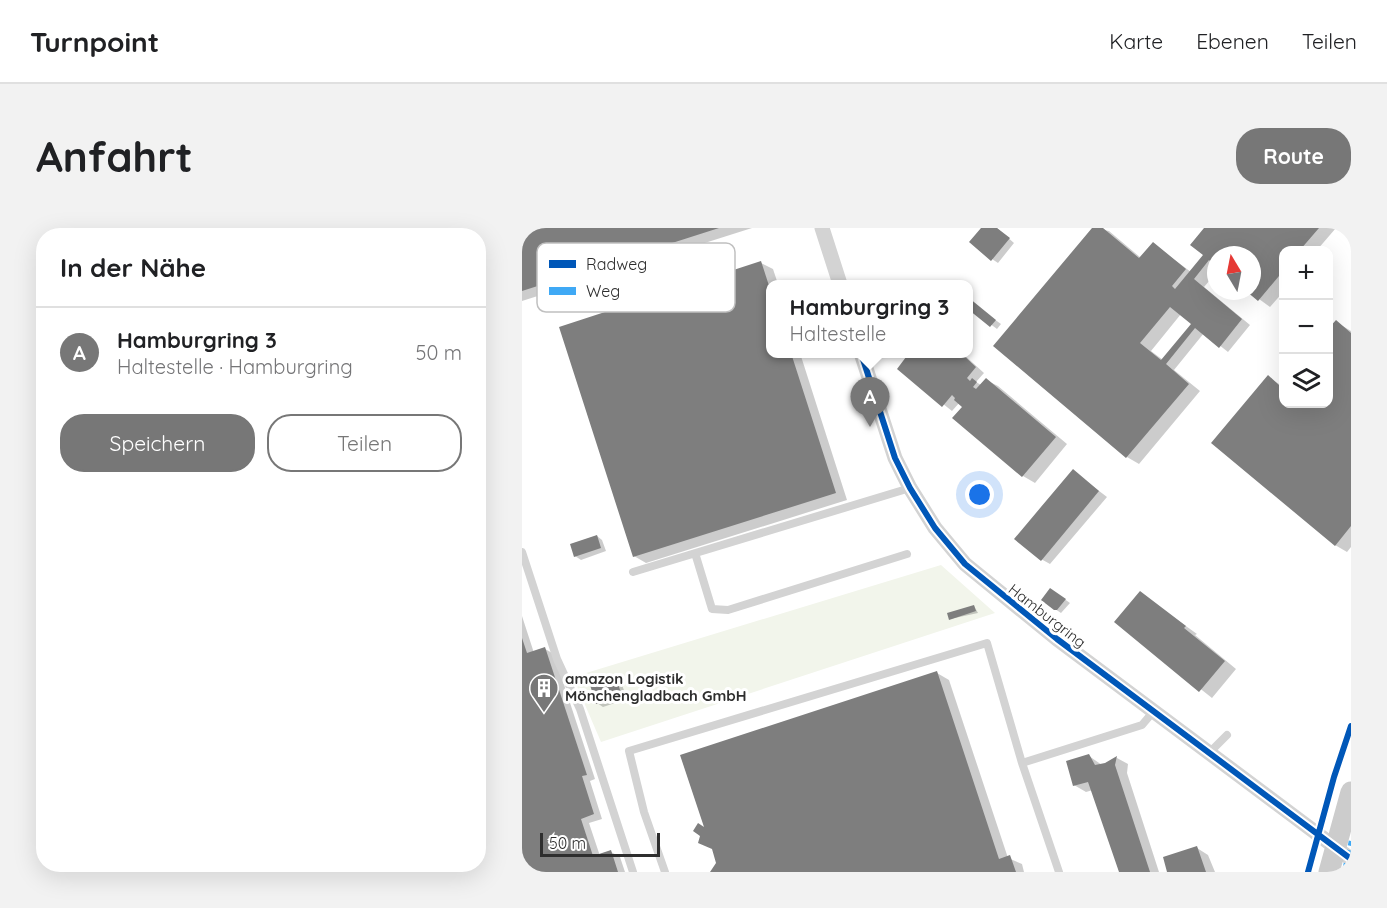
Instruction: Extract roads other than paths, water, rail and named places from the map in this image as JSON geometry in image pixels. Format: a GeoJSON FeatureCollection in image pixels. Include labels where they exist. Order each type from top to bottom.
{"type":"FeatureCollection","features":[{"type":"Feature","properties":{"kind":"street"},"geometry":{"type":"LineString","coordinates":[[822,228],[838,280]]}},
{"type":"Feature","properties":{"kind":"street","name":"Hamburgring"},"geometry":{"type":"LineString","coordinates":[[862,358],[891,447],[910,488],[949,547],[1007,600],[1343,853]]}},
{"type":"Feature","properties":{"kind":"street"},"geometry":{"type":"LineString","coordinates":[[1329,872],[1343,853],[1351,792]]}},
{"type":"Feature","properties":{"kind":"lane"},"geometry":{"type":"LineString","coordinates":[[633,572],[910,488]]}},
{"type":"Feature","properties":{"kind":"lane"},"geometry":{"type":"LineString","coordinates":[[522,552],[557,659],[580,710],[633,872]]}},
{"type":"Feature","properties":{"kind":"lane"},"geometry":{"type":"LineString","coordinates":[[695,553],[712,609],[717,611],[728,610],[907,554]]}},
{"type":"Feature","properties":{"kind":"lane"},"geometry":{"type":"LineString","coordinates":[[665,872],[644,812],[629,751],[987,643],[1022,763],[1059,872]]}},
{"type":"Feature","properties":{"kind":"lane"},"geometry":{"type":"LineString","coordinates":[[1022,763],[1142,725],[1153,712]]}},
{"type":"Feature","properties":{"kind":"lane"},"geometry":{"type":"LineString","coordinates":[[1209,753],[1227,735]]}},
{"type":"Feature","properties":{"kind":"place","name":"Hamburgring 3"},"geometry":{"type":"Point","coordinates":[870,427]}},
{"type":"Feature","properties":{"kind":"place","name":"amazon Logistik Mönchengladbach GmbH"},"geometry":{"type":"Point","coordinates":[544,714]}}]}
